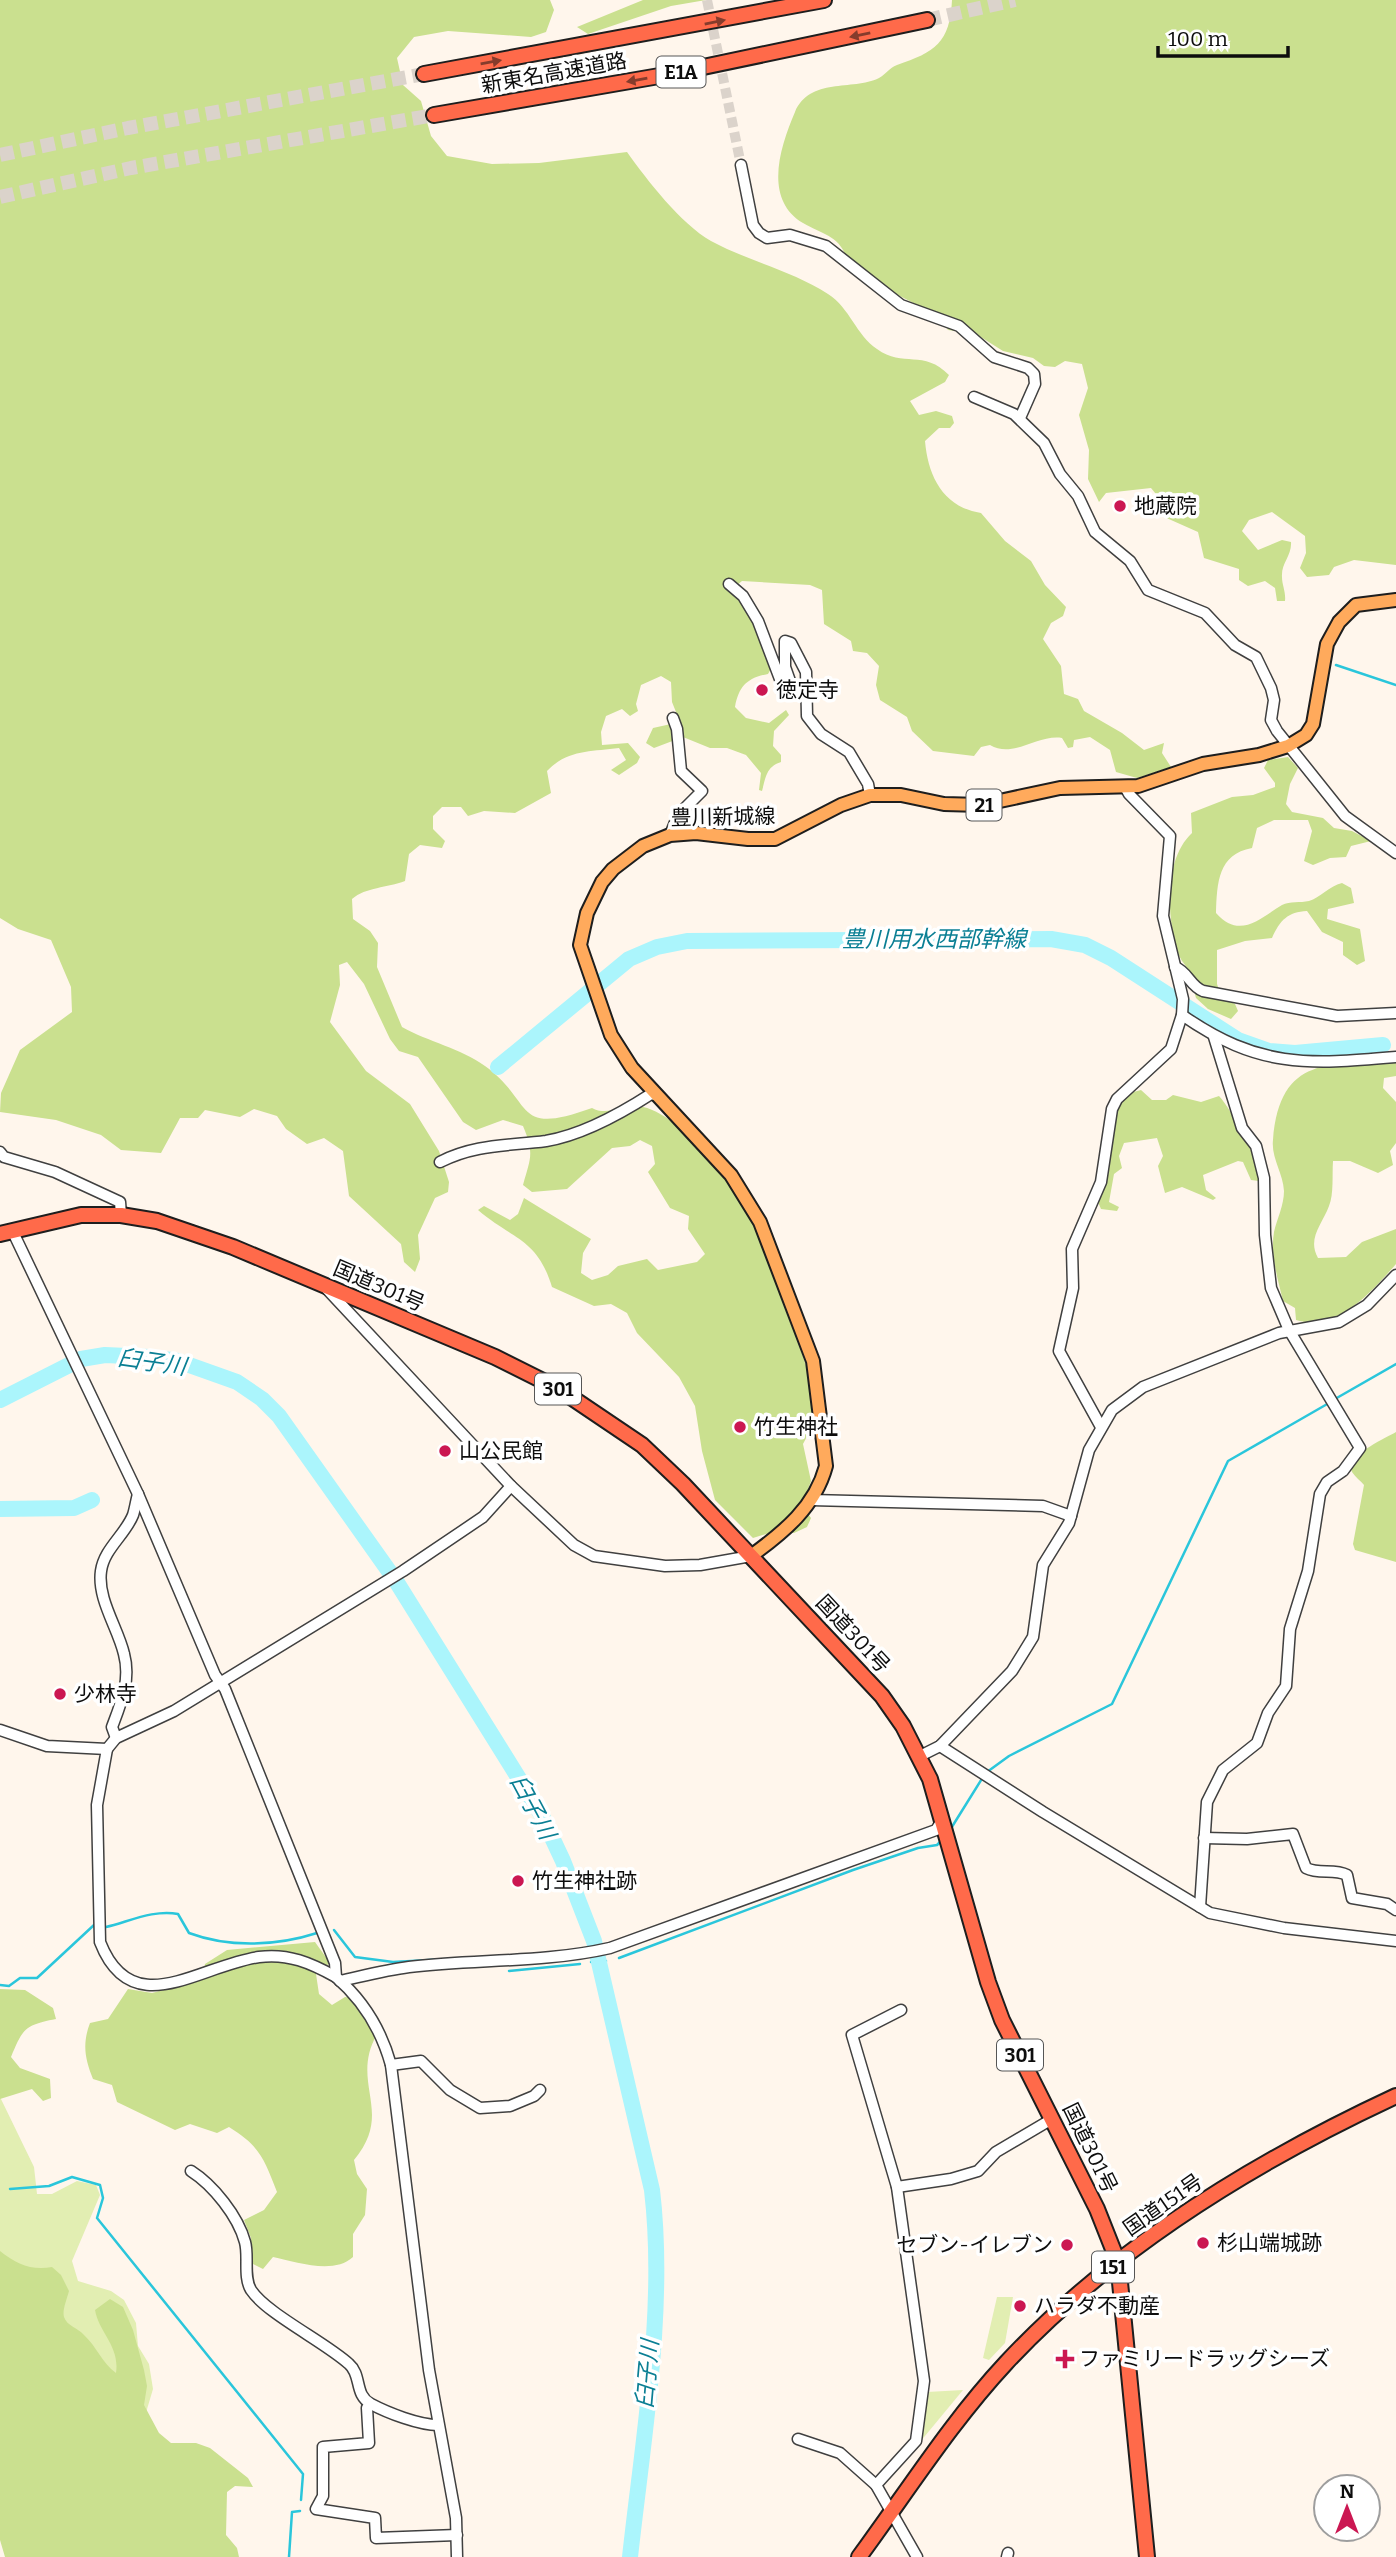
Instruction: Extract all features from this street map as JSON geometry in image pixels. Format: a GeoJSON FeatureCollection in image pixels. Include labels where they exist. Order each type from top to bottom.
{"type":"FeatureCollection","features":[{"type":"Feature","properties":{"kind":"highway","name":"新東名高速道路"},"geometry":{"type":"LineString","coordinates":[[424,74],[824,0]]}},
{"type":"Feature","properties":{"kind":"highway","name":"新東名高速道路"},"geometry":{"type":"LineString","coordinates":[[434,115],[665,75],[927,20]]}},
{"type":"Feature","properties":{"kind":"highway","name":"国道301号"},"geometry":{"type":"LineString","coordinates":[[6,1232],[67,1217],[121,1215],[192,1231],[495,1357],[584,1404],[642,1445],[882,1696],[920,1756],[946,1828],[988,1982],[1002,2020],[1097,2209],[1118,2262],[1147,2557]]}},
{"type":"Feature","properties":{"kind":"highway","name":"国道151号"},"geometry":{"type":"LineString","coordinates":[[859,2557],[1006,2363],[1080,2292],[1118,2262],[1264,2162],[1396,2095]]}},
{"type":"Feature","properties":{"kind":"main road","name":"豊川新城線"},"geometry":{"type":"LineString","coordinates":[[751,1556],[788,1529],[811,1500],[826,1466],[813,1361],[760,1222],[731,1175],[656,1095],[621,1053],[594,988],[580,945],[583,925],[591,902],[613,869],[643,846],[670,835],[696,833],[775,839],[841,805],[870,796],[901,795],[961,806],[981,805],[1069,787],[1125,787],[1203,764],[1259,755],[1288,746],[1306,735],[1314,724],[1327,644],[1339,622],[1356,605],[1396,600]]}},
{"type":"Feature","properties":{"kind":"street"},"geometry":{"type":"LineString","coordinates":[[741,165],[753,225],[759,233],[767,238],[790,235],[826,246],[901,305],[959,326],[994,356],[1028,368],[1034,374],[1035,384],[1020,418]]}},
{"type":"Feature","properties":{"kind":"street"},"geometry":{"type":"LineString","coordinates":[[974,397],[1020,418],[1044,443],[1060,474],[1078,496],[1095,532],[1130,561],[1141,583],[1167,599],[1205,613],[1234,645],[1256,657],[1274,699],[1271,720],[1288,746],[1345,816],[1396,853]]}},
{"type":"Feature","properties":{"kind":"street"},"geometry":{"type":"LineString","coordinates":[[729,584],[743,596],[758,621],[783,687],[792,684],[785,667],[784,654],[785,641],[791,643],[806,672],[807,716],[821,734],[849,751],[868,784],[870,796]]}},
{"type":"Feature","properties":{"kind":"street"},"geometry":{"type":"LineString","coordinates":[[670,835],[678,816],[702,791],[681,771],[673,718]]}},
{"type":"Feature","properties":{"kind":"street"},"geometry":{"type":"LineString","coordinates":[[1101,1427],[1059,1351],[1073,1288],[1072,1249],[1101,1182],[1112,1109],[1117,1099],[1171,1049],[1183,1014],[1184,999],[1163,916],[1170,836],[1125,787]]}},
{"type":"Feature","properties":{"kind":"street"},"geometry":{"type":"LineString","coordinates":[[1175,967],[1181,970],[1194,988],[1203,991],[1337,1016],[1396,1013]]}},
{"type":"Feature","properties":{"kind":"street"},"geometry":{"type":"LineString","coordinates":[[1183,1014],[1214,1037],[1257,1056],[1280,1060],[1396,1058]]}},
{"type":"Feature","properties":{"kind":"street"},"geometry":{"type":"LineString","coordinates":[[1200,1907],[1207,1802],[1212,1787],[1223,1770],[1257,1743],[1268,1713],[1286,1686],[1290,1629],[1308,1571],[1322,1488],[1348,1466],[1360,1448],[1289,1330],[1267,1271],[1261,1167],[1256,1146],[1242,1128],[1214,1037]]}},
{"type":"Feature","properties":{"kind":"street"},"geometry":{"type":"LineString","coordinates":[[440,1162],[457,1153],[498,1144],[548,1140],[590,1127],[651,1094],[656,1095]]}},
{"type":"Feature","properties":{"kind":"street"},"geometry":{"type":"LineString","coordinates":[[0,1152],[4,1157],[91,1186],[120,1202],[121,1215]]}},
{"type":"Feature","properties":{"kind":"street"},"geometry":{"type":"LineString","coordinates":[[6,1232],[71,1352],[138,1494],[215,1675],[221,1682],[335,1963],[338,1979]]}},
{"type":"Feature","properties":{"kind":"street"},"geometry":{"type":"LineString","coordinates":[[920,1756],[940,1745],[1012,1671],[1032,1637],[1043,1565],[1071,1516],[1089,1450],[1112,1410],[1143,1387],[1289,1330],[1318,1328],[1357,1313],[1396,1275]]}},
{"type":"Feature","properties":{"kind":"street"},"geometry":{"type":"LineString","coordinates":[[322,1284],[511,1486],[574,1545],[594,1556],[682,1566],[751,1556]]}},
{"type":"Feature","properties":{"kind":"street"},"geometry":{"type":"LineString","coordinates":[[457,2557],[457,2535],[416,2281],[391,2065],[376,2026],[357,1996],[338,1979],[312,1964],[278,1957],[259,1957],[167,1984],[148,1986],[134,1983],[119,1974],[108,1962],[100,1942],[97,1805],[107,1749],[116,1738],[174,1711],[385,1582],[483,1517],[511,1486]]}},
{"type":"Feature","properties":{"kind":"street"},"geometry":{"type":"LineString","coordinates":[[116,1738],[112,1727],[123,1699],[125,1656],[105,1602],[101,1571],[108,1552],[133,1515],[138,1494]]}},
{"type":"Feature","properties":{"kind":"street"},"geometry":{"type":"LineString","coordinates":[[811,1500],[1043,1506],[1071,1516]]}},
{"type":"Feature","properties":{"kind":"street"},"geometry":{"type":"LineString","coordinates":[[0,1730],[40,1745],[107,1749]]}},
{"type":"Feature","properties":{"kind":"street"},"geometry":{"type":"LineString","coordinates":[[940,1745],[1200,1907],[1234,1920],[1396,1941]]}},
{"type":"Feature","properties":{"kind":"street"},"geometry":{"type":"LineString","coordinates":[[338,1979],[410,1967],[500,1963],[587,1954],[946,1828]]}},
{"type":"Feature","properties":{"kind":"street"},"geometry":{"type":"LineString","coordinates":[[1204,1838],[1247,1839],[1293,1834],[1306,1868],[1311,1871],[1339,1871],[1347,1875],[1352,1898],[1387,1904],[1396,1910]]}},
{"type":"Feature","properties":{"kind":"street"},"geometry":{"type":"LineString","coordinates":[[876,2485],[916,2441],[924,2381],[897,2187],[852,2035],[901,2010]]}},
{"type":"Feature","properties":{"kind":"street"},"geometry":{"type":"LineString","coordinates":[[391,2065],[421,2061],[450,2090],[480,2108],[510,2106],[534,2096],[540,2090]]}},
{"type":"Feature","properties":{"kind":"street"},"geometry":{"type":"LineString","coordinates":[[897,2187],[951,2179],[978,2171],[996,2152],[1052,2119]]}},
{"type":"Feature","properties":{"kind":"street"},"geometry":{"type":"LineString","coordinates":[[191,2171],[216,2194],[237,2222],[246,2243],[251,2290],[272,2310],[349,2364],[355,2371],[358,2388],[370,2404],[438,2425]]}},
{"type":"Feature","properties":{"kind":"street"},"geometry":{"type":"LineString","coordinates":[[370,2404],[369,2443],[323,2447],[323,2496],[316,2509],[375,2518],[376,2538],[457,2535]]}},
{"type":"Feature","properties":{"kind":"street"},"geometry":{"type":"LineString","coordinates":[[798,2439],[840,2453],[876,2485],[917,2557]]}},
{"type":"Feature","properties":{"kind":"green space"},"geometry":{"type":"Polygon","coordinates":[[[0,0],[550,0],[554,10],[546,32],[531,37],[448,31],[414,37],[397,58],[403,85],[421,101],[431,136],[447,156],[492,164],[539,163],[627,152],[665,201],[688,224],[711,241],[800,279],[828,294],[842,307],[870,343],[887,355],[922,360],[940,367],[949,375],[945,382],[910,401],[919,415],[936,411],[952,416],[954,423],[950,428],[939,428],[925,441],[934,478],[947,497],[968,510],[981,513],[1005,541],[1031,561],[1045,585],[1066,607],[1063,616],[1051,623],[1043,639],[1061,666],[1064,694],[1078,699],[1084,711],[1122,733],[1144,750],[1164,743],[1162,753],[1171,767],[1137,778],[1116,772],[1110,750],[1090,737],[1074,740],[1073,747],[1068,748],[1062,738],[1053,738],[1017,748],[999,749],[990,745],[981,747],[974,756],[933,751],[912,731],[907,717],[880,700],[876,685],[879,666],[867,653],[853,651],[851,641],[824,624],[822,590],[810,585],[742,581],[731,590],[758,625],[772,667],[768,674],[745,684],[735,707],[746,718],[769,723],[786,710],[789,715],[774,731],[773,746],[781,755],[781,762],[769,770],[762,791],[759,790],[761,773],[746,755],[727,748],[710,748],[683,737],[654,748],[646,743],[653,728],[671,724],[678,717],[672,702],[671,682],[661,676],[641,685],[636,704],[638,711],[630,716],[622,709],[606,716],[601,732],[602,745],[628,743],[640,757],[637,763],[619,775],[611,770],[626,760],[619,748],[580,753],[563,759],[547,771],[551,793],[515,813],[484,811],[468,816],[461,807],[442,807],[433,816],[433,829],[445,841],[442,848],[420,845],[409,854],[405,881],[370,890],[352,899],[353,919],[370,931],[378,943],[377,967],[402,1027],[465,1054],[485,1066],[501,1079],[527,1111],[536,1117],[549,1119],[592,1108],[604,1111],[636,1106],[656,1112],[687,1134],[734,1188],[763,1238],[803,1357],[812,1393],[810,1428],[803,1444],[811,1481],[802,1506],[811,1518],[807,1527],[794,1533],[779,1530],[753,1538],[715,1500],[702,1451],[695,1406],[679,1377],[637,1333],[627,1313],[611,1304],[594,1306],[552,1287],[546,1271],[531,1249],[478,1210],[484,1206],[510,1220],[518,1214],[524,1198],[591,1239],[583,1253],[581,1273],[592,1280],[608,1275],[618,1266],[647,1259],[658,1270],[697,1262],[705,1254],[688,1229],[689,1216],[670,1208],[648,1172],[655,1164],[652,1146],[640,1140],[630,1146],[612,1148],[567,1189],[532,1192],[523,1185],[530,1156],[523,1126],[503,1120],[476,1130],[463,1122],[418,1057],[399,1051],[390,1039],[364,984],[347,962],[339,965],[340,985],[330,1022],[366,1071],[410,1104],[439,1151],[449,1182],[448,1192],[435,1198],[418,1235],[420,1259],[415,1272],[404,1262],[401,1244],[349,1196],[343,1151],[324,1138],[307,1144],[286,1129],[277,1116],[254,1109],[240,1117],[205,1110],[198,1118],[180,1118],[161,1153],[121,1150],[101,1135],[56,1120],[0,1112],[1,1093],[20,1050],[72,1012],[71,987],[51,940],[18,929],[0,918],[0,0]]]}},
{"type":"Feature","properties":{"kind":"green space"},"geometry":{"type":"Polygon","coordinates":[[[643,0],[706,0],[671,6],[588,34],[577,27],[643,0]]]}},
{"type":"Feature","properties":{"kind":"green space"},"geometry":{"type":"Polygon","coordinates":[[[952,0],[1396,0],[1396,565],[1354,560],[1334,567],[1329,575],[1307,577],[1300,568],[1306,553],[1305,536],[1272,512],[1249,520],[1242,531],[1258,550],[1282,540],[1291,542],[1282,572],[1285,601],[1277,601],[1275,588],[1265,581],[1248,586],[1239,580],[1239,569],[1204,558],[1198,532],[1162,516],[1160,499],[1151,488],[1106,493],[1099,502],[1088,479],[1089,450],[1079,415],[1088,388],[1082,364],[1065,361],[1055,367],[1044,366],[1033,358],[1003,351],[976,334],[948,330],[937,315],[892,292],[848,262],[836,241],[803,223],[791,213],[783,200],[778,172],[784,141],[802,101],[821,89],[879,78],[894,66],[931,50],[944,36],[951,15],[952,0]]]}},
{"type":"Feature","properties":{"kind":"green space"},"geometry":{"type":"Polygon","coordinates":[[[1288,757],[1298,768],[1290,784],[1286,804],[1292,812],[1323,818],[1334,828],[1352,831],[1371,841],[1351,846],[1346,857],[1330,858],[1313,865],[1304,861],[1312,831],[1308,820],[1274,820],[1257,828],[1252,848],[1232,856],[1226,863],[1217,891],[1216,913],[1233,925],[1242,926],[1258,920],[1282,905],[1309,901],[1342,883],[1351,888],[1354,903],[1328,909],[1327,919],[1360,929],[1365,961],[1357,965],[1343,955],[1343,942],[1322,932],[1307,911],[1290,915],[1278,926],[1272,938],[1245,941],[1217,950],[1217,984],[1222,998],[1235,1004],[1238,1011],[1231,1019],[1208,1009],[1196,998],[1193,978],[1180,957],[1171,924],[1172,874],[1176,858],[1192,833],[1191,813],[1232,797],[1253,795],[1275,787],[1264,768],[1268,760],[1288,757]]]}},
{"type":"Feature","properties":{"kind":"green space"},"geometry":{"type":"Polygon","coordinates":[[[1396,1059],[1396,1076],[1384,1078],[1383,1088],[1396,1102],[1396,1143],[1390,1151],[1393,1165],[1378,1173],[1350,1161],[1333,1161],[1331,1201],[1314,1244],[1318,1258],[1346,1257],[1362,1242],[1396,1229],[1396,1264],[1365,1297],[1339,1315],[1326,1321],[1296,1320],[1295,1308],[1283,1301],[1274,1258],[1274,1232],[1284,1191],[1273,1147],[1278,1112],[1286,1092],[1298,1078],[1312,1070],[1330,1065],[1396,1059]]]}},
{"type":"Feature","properties":{"kind":"green space"},"geometry":{"type":"Polygon","coordinates":[[[1141,1090],[1152,1100],[1166,1100],[1173,1095],[1201,1102],[1219,1096],[1245,1137],[1259,1181],[1251,1180],[1243,1162],[1238,1161],[1203,1175],[1206,1190],[1216,1198],[1213,1200],[1182,1187],[1165,1193],[1158,1166],[1163,1156],[1157,1138],[1124,1143],[1119,1156],[1122,1168],[1114,1174],[1109,1202],[1119,1207],[1117,1211],[1101,1209],[1098,1202],[1109,1171],[1114,1117],[1126,1094],[1141,1090]]]}},
{"type":"Feature","properties":{"kind":"green space"},"geometry":{"type":"Polygon","coordinates":[[[1396,1432],[1396,1562],[1355,1550],[1353,1544],[1364,1485],[1352,1472],[1351,1466],[1360,1454],[1396,1432]]]}},
{"type":"Feature","properties":{"kind":"green space"},"geometry":{"type":"Polygon","coordinates":[[[315,1942],[330,1963],[316,1974],[319,1994],[332,2005],[345,1997],[356,1998],[377,2034],[367,2068],[371,2127],[366,2143],[354,2160],[357,2174],[367,2189],[365,2215],[353,2234],[353,2257],[345,2262],[314,2266],[273,2257],[263,2269],[251,2263],[251,2238],[244,2220],[264,2210],[277,2192],[260,2154],[229,2127],[217,2133],[190,2124],[175,2130],[117,2102],[112,2085],[93,2079],[86,2058],[86,2038],[90,2023],[108,2019],[128,1989],[152,1993],[202,1980],[205,1964],[227,1950],[315,1942]]]}},
{"type":"Feature","properties":{"kind":"green space"},"geometry":{"type":"Polygon","coordinates":[[[0,1989],[25,1990],[53,2008],[56,2019],[26,2029],[11,2057],[20,2068],[50,2079],[51,2098],[43,2101],[32,2089],[0,2099],[0,1989]]]}},
{"type":"Feature","properties":{"kind":"green space"},"geometry":{"type":"Polygon","coordinates":[[[0,2097],[34,2167],[37,2194],[52,2194],[77,2181],[96,2185],[100,2195],[72,2261],[78,2281],[111,2291],[124,2300],[136,2323],[138,2346],[149,2364],[153,2389],[145,2416],[0,2527],[0,2097]]]}},
{"type":"Feature","properties":{"kind":"green space"},"geometry":{"type":"Polygon","coordinates":[[[0,2251],[24,2265],[52,2267],[61,2275],[69,2291],[64,2311],[65,2320],[89,2340],[116,2373],[115,2355],[95,2310],[110,2299],[123,2307],[133,2330],[144,2370],[147,2386],[144,2405],[159,2433],[171,2443],[196,2443],[210,2448],[248,2478],[253,2487],[235,2486],[227,2492],[226,2535],[237,2548],[239,2557],[5,2557],[0,2540],[0,2251]]]}},
{"type":"Feature","properties":{"kind":"green space"},"geometry":{"type":"Polygon","coordinates":[[[997,2297],[1013,2297],[1005,2343],[989,2360],[983,2358],[997,2297]]]}},
{"type":"Feature","properties":{"kind":"green space"},"geometry":{"type":"Polygon","coordinates":[[[963,2390],[920,2442],[927,2392],[963,2390]]]}},
{"type":"Feature","properties":{"kind":"waterway"},"geometry":{"type":"LineString","coordinates":[[1336,665],[1396,685]]}},
{"type":"Feature","properties":{"kind":"waterway","name":"豊川用水西部幹線"},"geometry":{"type":"LineString","coordinates":[[498,1067],[629,959],[657,947],[687,941],[1051,939],[1085,945],[1111,958],[1238,1040],[1269,1051],[1295,1053],[1383,1045]]}},
{"type":"Feature","properties":{"kind":"waterway","name":"臼子川"},"geometry":{"type":"LineString","coordinates":[[0,1400],[81,1359],[105,1355],[178,1361],[237,1382],[262,1399],[279,1416],[396,1581],[541,1814],[563,1861],[594,1941],[652,2190],[656,2235],[655,2327],[630,2557]]}},
{"type":"Feature","properties":{"kind":"waterway"},"geometry":{"type":"LineString","coordinates":[[1335,1399],[1396,1364]]}},
{"type":"Feature","properties":{"kind":"waterway"},"geometry":{"type":"LineString","coordinates":[[987,1772],[1009,1756],[1112,1704],[1228,1461],[1329,1403]]}},
{"type":"Feature","properties":{"kind":"waterway","name":"豊川用水西部幹線"},"geometry":{"type":"LineString","coordinates":[[0,1509],[74,1508],[92,1500]]}},
{"type":"Feature","properties":{"kind":"waterway"},"geometry":{"type":"LineString","coordinates":[[950,1830],[983,1777]]}},
{"type":"Feature","properties":{"kind":"waterway"},"geometry":{"type":"LineString","coordinates":[[619,1958],[853,1870],[918,1848],[937,1845],[941,1841]]}},
{"type":"Feature","properties":{"kind":"waterway"},"geometry":{"type":"LineString","coordinates":[[106,1927],[150,1915],[169,1913],[178,1914],[189,1933],[220,1941],[269,1943],[317,1933]]}},
{"type":"Feature","properties":{"kind":"waterway"},"geometry":{"type":"LineString","coordinates":[[0,1985],[9,1986],[20,1978],[37,1978],[94,1925]]}},
{"type":"Feature","properties":{"kind":"waterway"},"geometry":{"type":"LineString","coordinates":[[334,1930],[355,1957],[393,1962],[484,1957]]}},
{"type":"Feature","properties":{"kind":"waterway","name":"臼子川"},"geometry":{"type":"LineString","coordinates":[[591,1962],[606,1961]]}},
{"type":"Feature","properties":{"kind":"waterway"},"geometry":{"type":"LineString","coordinates":[[509,1971],[580,1964]]}},
{"type":"Feature","properties":{"kind":"waterway"},"geometry":{"type":"LineString","coordinates":[[10,2189],[49,2186],[72,2177],[100,2185],[103,2198],[97,2218],[303,2474],[301,2500]]}},
{"type":"Feature","properties":{"kind":"waterway"},"geometry":{"type":"LineString","coordinates":[[289,2557],[292,2512],[300,2511]]}},
{"type":"Feature","properties":{"kind":"tunnel"},"geometry":{"type":"LineString","coordinates":[[707,0],[741,165]]}},
{"type":"Feature","properties":{"kind":"tunnel"},"geometry":{"type":"LineString","coordinates":[[927,20],[1015,0]]}},
{"type":"Feature","properties":{"kind":"tunnel"},"geometry":{"type":"LineString","coordinates":[[0,155],[128,128],[424,74]]}},
{"type":"Feature","properties":{"kind":"tunnel"},"geometry":{"type":"LineString","coordinates":[[0,197],[131,168],[434,115]]}},
{"type":"Feature","properties":{"kind":"place","name":"地蔵院"},"geometry":{"type":"Point","coordinates":[1120,506]}},
{"type":"Feature","properties":{"kind":"place","name":"徳定寺"},"geometry":{"type":"Point","coordinates":[762,690]}},
{"type":"Feature","properties":{"kind":"place","name":"竹生神社"},"geometry":{"type":"Point","coordinates":[740,1427]}},
{"type":"Feature","properties":{"kind":"place","name":"山公民館"},"geometry":{"type":"Point","coordinates":[445,1451]}},
{"type":"Feature","properties":{"kind":"place","name":"少林寺"},"geometry":{"type":"Point","coordinates":[60,1694]}},
{"type":"Feature","properties":{"kind":"place","name":"竹生神社跡"},"geometry":{"type":"Point","coordinates":[518,1881]}},
{"type":"Feature","properties":{"kind":"place","name":"杉山端城跡"},"geometry":{"type":"Point","coordinates":[1203,2243]}},
{"type":"Feature","properties":{"kind":"place","name":"セブン-イレブン"},"geometry":{"type":"Point","coordinates":[1067,2245]}},
{"type":"Feature","properties":{"kind":"place","name":"ハラダ不動産"},"geometry":{"type":"Point","coordinates":[1020,2306]}},
{"type":"Feature","properties":{"kind":"place","name":"ファミリードラッグシーズ"},"geometry":{"type":"Point","coordinates":[1065,2359]}}]}
